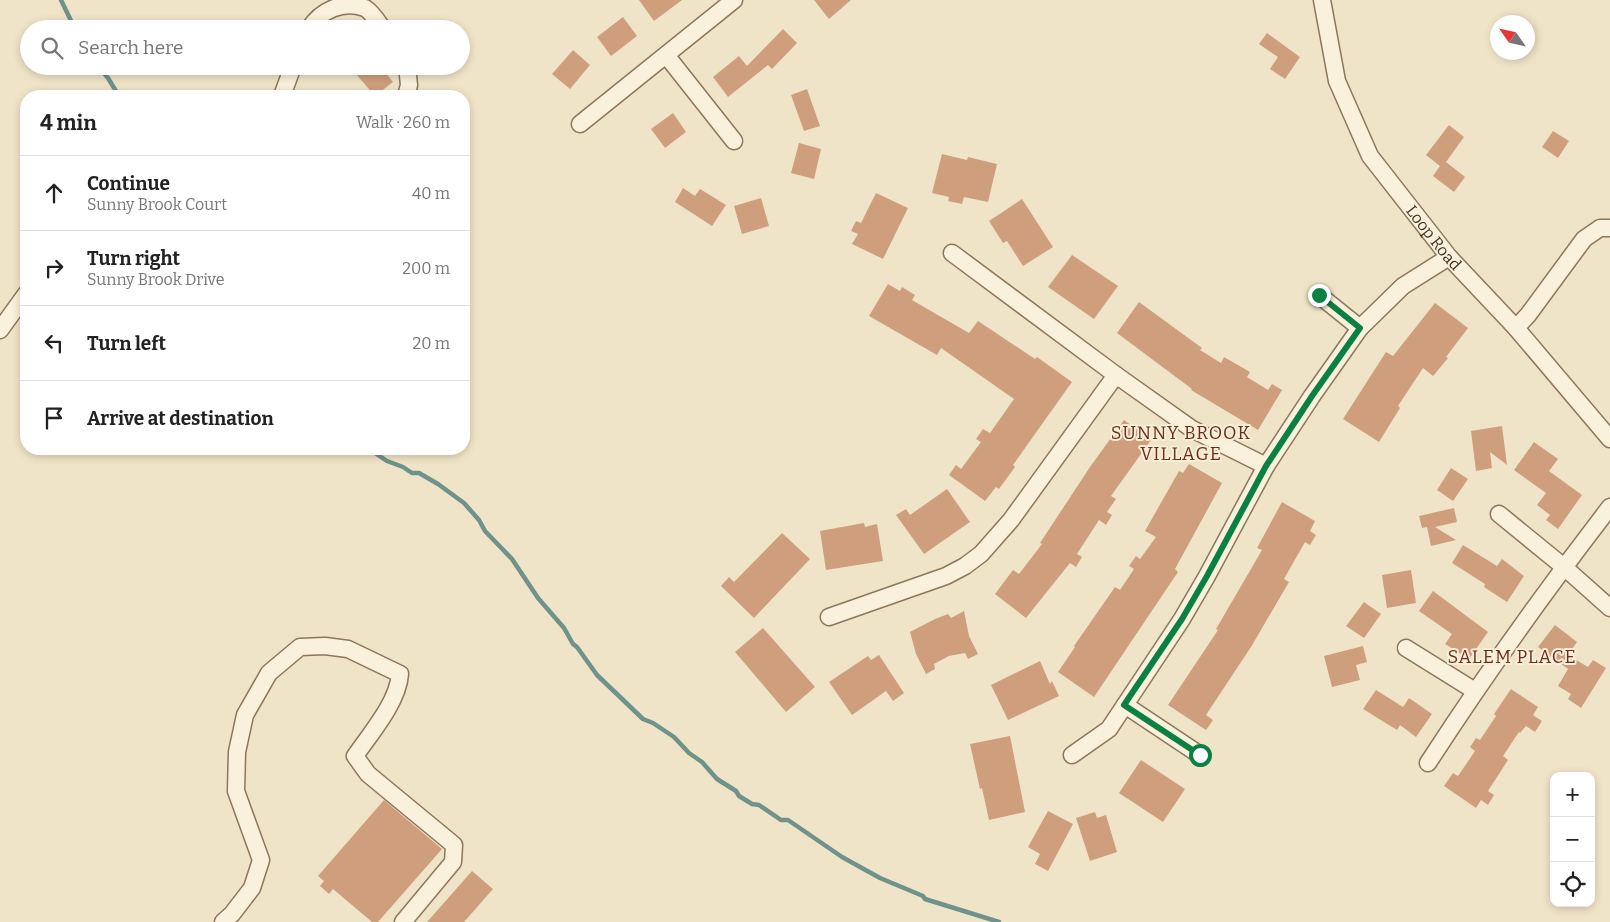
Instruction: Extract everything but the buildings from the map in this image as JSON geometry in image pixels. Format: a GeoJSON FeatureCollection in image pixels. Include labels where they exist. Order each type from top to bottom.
{"type":"FeatureCollection","features":[{"type":"Feature","properties":{"kind":"street"},"geometry":{"type":"LineString","coordinates":[[580,124],[734,0]]}},
{"type":"Feature","properties":{"kind":"street","name":"Loop Road"},"geometry":{"type":"LineString","coordinates":[[1322,0],[1337,81],[1370,156],[1449,257],[1516,328],[1610,439]]}},
{"type":"Feature","properties":{"kind":"street"},"geometry":{"type":"LineString","coordinates":[[315,20],[330,8],[350,2],[366,9],[375,20]]}},
{"type":"Feature","properties":{"kind":"street"},"geometry":{"type":"LineString","coordinates":[[666,55],[734,141]]}},
{"type":"Feature","properties":{"kind":"street"},"geometry":{"type":"LineString","coordinates":[[284,90],[290,75]]}},
{"type":"Feature","properties":{"kind":"street"},"geometry":{"type":"LineString","coordinates":[[408,75],[410,85],[408,90]]}},
{"type":"Feature","properties":{"kind":"street"},"geometry":{"type":"LineString","coordinates":[[1516,328],[1528,315],[1584,239],[1600,228],[1610,228]]}},
{"type":"Feature","properties":{"kind":"street"},"geometry":{"type":"LineString","coordinates":[[952,253],[1192,429],[1266,466]]}},
{"type":"Feature","properties":{"kind":"street"},"geometry":{"type":"LineString","coordinates":[[1072,756],[1109,729],[1182,619],[1266,466],[1360,328],[1403,286],[1449,257]]}},
{"type":"Feature","properties":{"kind":"street"},"geometry":{"type":"LineString","coordinates":[[1319,295],[1360,328]]}},
{"type":"Feature","properties":{"kind":"street"},"geometry":{"type":"LineString","coordinates":[[0,330],[20,302]]}},
{"type":"Feature","properties":{"kind":"street"},"geometry":{"type":"LineString","coordinates":[[829,617],[946,576],[965,566],[981,554],[1011,520],[1116,375]]}},
{"type":"Feature","properties":{"kind":"street"},"geometry":{"type":"LineString","coordinates":[[1428,763],[1475,691],[1564,567],[1610,507]]}},
{"type":"Feature","properties":{"kind":"street"},"geometry":{"type":"LineString","coordinates":[[1499,514],[1564,567],[1610,608]]}},
{"type":"Feature","properties":{"kind":"street"},"geometry":{"type":"LineString","coordinates":[[223,922],[232,914],[252,888],[261,860],[236,791],[237,752],[244,715],[269,673],[300,648],[325,646],[348,649],[400,674],[399,684],[392,701],[355,756],[368,774],[454,845],[453,862],[403,922]]}},
{"type":"Feature","properties":{"kind":"street"},"geometry":{"type":"LineString","coordinates":[[1406,648],[1475,691]]}},
{"type":"Feature","properties":{"kind":"street"},"geometry":{"type":"LineString","coordinates":[[1124,705],[1200,755]]}},
{"type":"Feature","properties":{"kind":"waterway"},"geometry":{"type":"LineString","coordinates":[[61,0],[71,20]]}},
{"type":"Feature","properties":{"kind":"waterway"},"geometry":{"type":"LineString","coordinates":[[106,75],[115,90]]}},
{"type":"Feature","properties":{"kind":"waterway"},"geometry":{"type":"LineString","coordinates":[[378,455],[412,473],[419,473],[464,503],[479,520],[485,531],[512,559],[538,598],[564,628],[573,644],[597,675],[643,719],[653,723],[674,737],[689,753],[702,762],[717,779],[736,791],[739,796],[752,804],[759,805],[781,820],[788,820],[842,857],[880,878],[923,896],[925,899],[999,922]]}},
{"type":"Feature","properties":{"kind":"district","name":"SUNNY BROOK VILLAGE"},"geometry":{"type":"Point","coordinates":[1181,443]}},
{"type":"Feature","properties":{"kind":"district","name":"SALEM PLACE"},"geometry":{"type":"Point","coordinates":[1512,657]}},
{"type":"Feature","properties":{"kind":"route"},"geometry":{"type":"LineString","coordinates":[[1200,755],[1124,705],[1182,619],[1266,466],[1360,328],[1319,295]]}}]}
